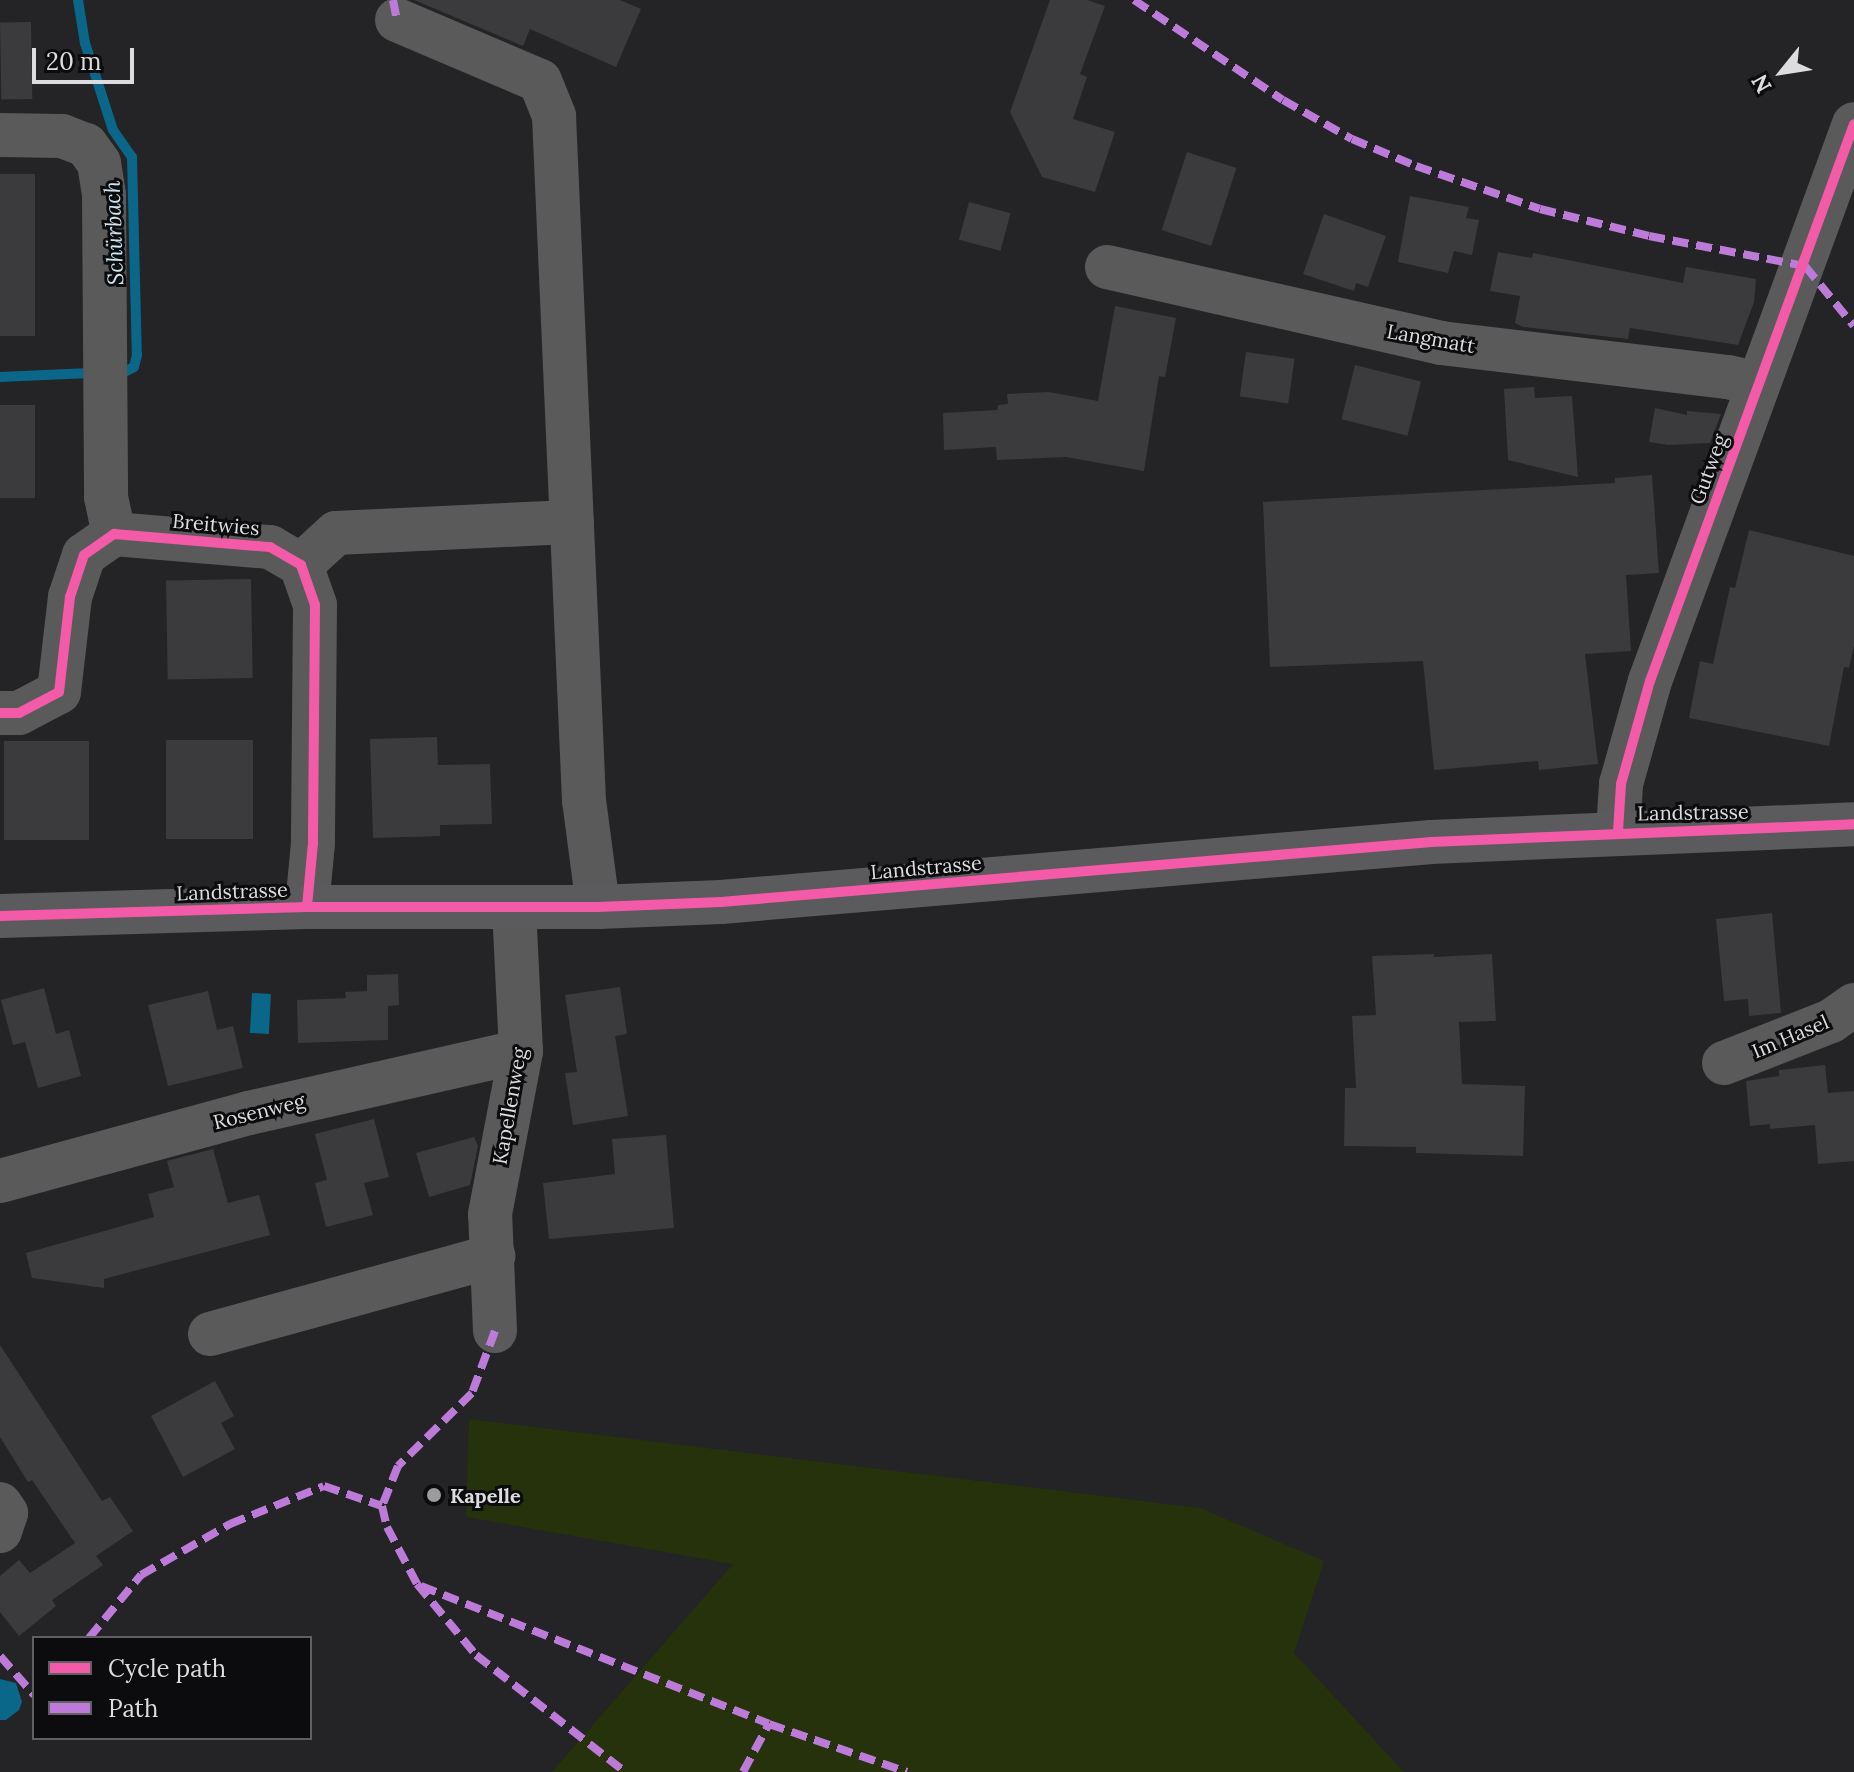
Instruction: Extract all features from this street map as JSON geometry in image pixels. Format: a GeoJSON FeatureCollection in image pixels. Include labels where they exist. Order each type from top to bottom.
{"type":"FeatureCollection","features":[{"type":"Feature","properties":{"kind":"main road","name":"Landstrasse"},"geometry":{"type":"LineString","coordinates":[[0,916],[307,907],[598,907],[927,886],[1237,855],[1618,831],[1854,824]]}},
{"type":"Feature","properties":{"kind":"street"},"geometry":{"type":"LineString","coordinates":[[397,20],[540,81],[554,116],[584,800],[598,907]]}},
{"type":"Feature","properties":{"kind":"street","name":"Gutweg"},"geometry":{"type":"LineString","coordinates":[[1618,831],[1621,784],[1650,681],[1758,384],[1805,266],[1854,124]]}},
{"type":"Feature","properties":{"kind":"street"},"geometry":{"type":"LineString","coordinates":[[0,135],[62,136],[86,145],[99,163],[104,196],[106,497],[114,534],[84,555],[70,597],[59,692],[19,713],[0,713]]}},
{"type":"Feature","properties":{"kind":"street","name":"Langmatt"},"geometry":{"type":"LineString","coordinates":[[1107,267],[1441,343],[1728,377],[1758,384]]}},
{"type":"Feature","properties":{"kind":"street"},"geometry":{"type":"LineString","coordinates":[[307,907],[313,843],[315,605],[301,565],[336,533],[572,522]]}},
{"type":"Feature","properties":{"kind":"street","name":"Breitwies"},"geometry":{"type":"LineString","coordinates":[[114,534],[270,547],[301,565]]}},
{"type":"Feature","properties":{"kind":"street","name":"Kapellenweg"},"geometry":{"type":"LineString","coordinates":[[495,1331],[490,1214],[521,1051],[514,908]]}},
{"type":"Feature","properties":{"kind":"street","name":"Im Hasel"},"geometry":{"type":"LineString","coordinates":[[1724,1063],[1831,1021],[1854,1005]]}},
{"type":"Feature","properties":{"kind":"street","name":"Rosenweg"},"geometry":{"type":"LineString","coordinates":[[0,1181],[249,1113],[521,1051]]}},
{"type":"Feature","properties":{"kind":"street"},"geometry":{"type":"LineString","coordinates":[[210,1334],[493,1256]]}},
{"type":"Feature","properties":{"kind":"street"},"geometry":{"type":"LineString","coordinates":[[0,1504],[6,1513],[0,1531]]}},
{"type":"Feature","properties":{"kind":"green space"},"geometry":{"type":"Polygon","coordinates":[[[469,1419],[1200,1508],[1324,1561],[1294,1653],[1404,1772],[552,1772],[733,1564],[466,1517],[469,1419]]]}},
{"type":"Feature","properties":{"kind":"water"},"geometry":{"type":"Polygon","coordinates":[[[252,993],[271,994],[269,1034],[250,1033],[252,993]]]}},
{"type":"Feature","properties":{"kind":"water"},"geometry":{"type":"Polygon","coordinates":[[[0,1679],[16,1683],[22,1702],[19,1710],[6,1720],[0,1720],[0,1679]]]}},
{"type":"Feature","properties":{"kind":"building"},"geometry":{"type":"Polygon","coordinates":[[[414,0],[620,0],[641,9],[616,67],[530,29],[523,46],[414,0]]]}},
{"type":"Feature","properties":{"kind":"building"},"geometry":{"type":"Polygon","coordinates":[[[1050,0],[1087,0],[1105,6],[1080,74],[1087,77],[1073,119],[1115,132],[1095,192],[1042,177],[1010,112],[1050,0]]]}},
{"type":"Feature","properties":{"kind":"building"},"geometry":{"type":"Polygon","coordinates":[[[31,22],[32,99],[1,100],[0,23],[31,22]]]}},
{"type":"Feature","properties":{"kind":"building"},"geometry":{"type":"Polygon","coordinates":[[[1187,152],[1236,168],[1211,246],[1162,230],[1187,152]]]}},
{"type":"Feature","properties":{"kind":"building"},"geometry":{"type":"Polygon","coordinates":[[[0,174],[35,174],[35,336],[0,336],[0,174]]]}},
{"type":"Feature","properties":{"kind":"building"},"geometry":{"type":"Polygon","coordinates":[[[1410,196],[1469,207],[1466,218],[1479,220],[1472,255],[1454,251],[1448,273],[1398,262],[1410,196]]]}},
{"type":"Feature","properties":{"kind":"building"},"geometry":{"type":"Polygon","coordinates":[[[969,202],[1011,213],[1000,251],[959,240],[969,202]]]}},
{"type":"Feature","properties":{"kind":"building"},"geometry":{"type":"Polygon","coordinates":[[[1324,214],[1386,236],[1368,287],[1356,283],[1354,291],[1303,274],[1324,214]]]}},
{"type":"Feature","properties":{"kind":"building"},"geometry":{"type":"Polygon","coordinates":[[[1498,252],[1532,258],[1533,253],[1683,283],[1686,267],[1756,279],[1754,302],[1738,345],[1630,328],[1628,339],[1523,327],[1515,323],[1520,296],[1490,291],[1498,252]]]}},
{"type":"Feature","properties":{"kind":"building"},"geometry":{"type":"Polygon","coordinates":[[[1115,306],[1176,318],[1165,377],[1159,376],[1144,471],[1066,457],[997,460],[996,447],[944,450],[943,413],[997,410],[998,405],[1008,404],[1007,394],[1049,392],[1098,401],[1115,306]]]}},
{"type":"Feature","properties":{"kind":"building"},"geometry":{"type":"Polygon","coordinates":[[[1246,352],[1295,359],[1288,403],[1240,397],[1246,352]]]}},
{"type":"Feature","properties":{"kind":"building"},"geometry":{"type":"Polygon","coordinates":[[[1355,365],[1421,381],[1407,436],[1341,419],[1355,365]]]}},
{"type":"Feature","properties":{"kind":"building"},"geometry":{"type":"Polygon","coordinates":[[[1534,387],[1535,398],[1572,396],[1578,477],[1508,460],[1504,389],[1534,387]]]}},
{"type":"Feature","properties":{"kind":"building"},"geometry":{"type":"Polygon","coordinates":[[[0,405],[35,405],[35,498],[0,498],[0,405]]]}},
{"type":"Feature","properties":{"kind":"building"},"geometry":{"type":"Polygon","coordinates":[[[1655,408],[1687,415],[1687,411],[1721,414],[1710,443],[1668,445],[1649,442],[1655,408]]]}},
{"type":"Feature","properties":{"kind":"building"},"geometry":{"type":"Polygon","coordinates":[[[1652,475],[1659,573],[1626,575],[1631,651],[1585,654],[1598,764],[1539,770],[1538,761],[1434,770],[1423,661],[1270,667],[1263,502],[1615,483],[1615,478],[1652,475]]]}},
{"type":"Feature","properties":{"kind":"building"},"geometry":{"type":"Polygon","coordinates":[[[1749,530],[1854,556],[1854,646],[1849,668],[1844,667],[1829,746],[1689,718],[1700,661],[1713,664],[1730,587],[1735,588],[1749,530]]]}},
{"type":"Feature","properties":{"kind":"building"},"geometry":{"type":"Polygon","coordinates":[[[251,579],[253,678],[168,679],[166,580],[251,579]]]}},
{"type":"Feature","properties":{"kind":"building"},"geometry":{"type":"Polygon","coordinates":[[[437,737],[438,765],[490,764],[492,824],[440,825],[440,836],[373,838],[370,739],[437,737]]]}},
{"type":"Feature","properties":{"kind":"building"},"geometry":{"type":"Polygon","coordinates":[[[166,740],[253,740],[253,839],[166,839],[166,740]]]}},
{"type":"Feature","properties":{"kind":"building"},"geometry":{"type":"Polygon","coordinates":[[[4,741],[89,741],[89,840],[4,840],[4,741]]]}},
{"type":"Feature","properties":{"kind":"building"},"geometry":{"type":"Polygon","coordinates":[[[1772,913],[1781,1013],[1749,1016],[1748,999],[1724,1001],[1716,919],[1772,913]]]}},
{"type":"Feature","properties":{"kind":"building"},"geometry":{"type":"Polygon","coordinates":[[[1434,954],[1434,957],[1492,954],[1496,1021],[1459,1022],[1462,1084],[1525,1086],[1523,1156],[1416,1153],[1416,1147],[1344,1146],[1345,1088],[1356,1088],[1352,1016],[1376,1015],[1372,956],[1434,954]]]}},
{"type":"Feature","properties":{"kind":"building"},"geometry":{"type":"Polygon","coordinates":[[[398,974],[399,1005],[388,1006],[388,1040],[298,1043],[297,1000],[346,998],[345,992],[367,991],[367,975],[398,974]]]}},
{"type":"Feature","properties":{"kind":"building"},"geometry":{"type":"Polygon","coordinates":[[[620,987],[627,1034],[615,1036],[628,1116],[573,1125],[565,1073],[577,1072],[565,995],[620,987]]]}},
{"type":"Feature","properties":{"kind":"building"},"geometry":{"type":"Polygon","coordinates":[[[44,988],[56,1034],[69,1030],[81,1076],[38,1088],[25,1042],[13,1045],[1,1000],[44,988]]]}},
{"type":"Feature","properties":{"kind":"building"},"geometry":{"type":"Polygon","coordinates":[[[208,991],[217,1030],[233,1026],[243,1068],[168,1086],[148,1005],[208,991]]]}},
{"type":"Feature","properties":{"kind":"building"},"geometry":{"type":"Polygon","coordinates":[[[1825,1065],[1828,1093],[1854,1091],[1854,1161],[1818,1164],[1815,1125],[1770,1129],[1770,1124],[1750,1126],[1746,1081],[1779,1076],[1779,1070],[1825,1065]]]}},
{"type":"Feature","properties":{"kind":"building"},"geometry":{"type":"Polygon","coordinates":[[[374,1119],[389,1177],[364,1183],[373,1215],[326,1227],[315,1183],[327,1180],[315,1134],[374,1119]]]}},
{"type":"Feature","properties":{"kind":"building"},"geometry":{"type":"Polygon","coordinates":[[[666,1135],[674,1228],[549,1239],[543,1183],[615,1174],[612,1139],[666,1135]]]}},
{"type":"Feature","properties":{"kind":"building"},"geometry":{"type":"Polygon","coordinates":[[[474,1137],[478,1146],[470,1185],[429,1197],[416,1153],[474,1137]]]}},
{"type":"Feature","properties":{"kind":"building"},"geometry":{"type":"Polygon","coordinates":[[[213,1149],[228,1203],[259,1195],[270,1235],[104,1279],[104,1288],[32,1278],[26,1253],[154,1217],[148,1194],[174,1187],[167,1161],[213,1149]]]}},
{"type":"Feature","properties":{"kind":"building"},"geometry":{"type":"Polygon","coordinates":[[[0,1345],[102,1501],[110,1497],[133,1531],[96,1556],[103,1565],[52,1600],[56,1606],[19,1636],[0,1612],[0,1576],[19,1560],[30,1573],[75,1543],[32,1480],[28,1482],[0,1437],[0,1345]]]}},
{"type":"Feature","properties":{"kind":"building"},"geometry":{"type":"Polygon","coordinates":[[[215,1381],[234,1416],[221,1423],[235,1449],[183,1477],[151,1416],[215,1381]]]}},
{"type":"Feature","properties":{"kind":"waterway","name":"Schürbach"},"geometry":{"type":"LineString","coordinates":[[78,0],[85,43],[113,130],[132,157],[137,355],[134,367],[124,372]]}},
{"type":"Feature","properties":{"kind":"waterway","name":"Schürbach"},"geometry":{"type":"LineString","coordinates":[[0,377],[90,373]]}},
{"type":"Feature","properties":{"kind":"marked path"},"geometry":{"type":"LineString","coordinates":[[393,0],[397,20]]}},
{"type":"Feature","properties":{"kind":"marked path"},"geometry":{"type":"LineString","coordinates":[[1134,0],[1283,100],[1352,139],[1416,166],[1540,209],[1649,236],[1805,266],[1854,326]]}},
{"type":"Feature","properties":{"kind":"marked path"},"geometry":{"type":"LineString","coordinates":[[495,1331],[472,1393],[398,1466],[382,1506],[387,1527],[417,1584],[476,1655],[625,1772]]}},
{"type":"Feature","properties":{"kind":"marked path"},"geometry":{"type":"LineString","coordinates":[[91,1636],[141,1575],[230,1524],[324,1486],[382,1506]]}},
{"type":"Feature","properties":{"kind":"marked path"},"geometry":{"type":"LineString","coordinates":[[421,1586],[769,1724]]}},
{"type":"Feature","properties":{"kind":"marked path"},"geometry":{"type":"LineString","coordinates":[[0,1656],[32,1693]]}},
{"type":"Feature","properties":{"kind":"marked path"},"geometry":{"type":"LineString","coordinates":[[743,1772],[769,1724],[907,1772]]}},
{"type":"Feature","properties":{"kind":"cycle path"},"geometry":{"type":"LineString","coordinates":[[1618,831],[1621,784],[1650,681],[1854,124]]}},
{"type":"Feature","properties":{"kind":"cycle path"},"geometry":{"type":"LineString","coordinates":[[0,713],[19,713],[59,692],[70,597],[84,555],[114,534],[270,547],[301,565],[315,605],[313,843],[307,907]]}},
{"type":"Feature","properties":{"kind":"cycle path"},"geometry":{"type":"LineString","coordinates":[[0,916],[307,907],[598,907],[721,902],[1431,842],[1854,824]]}},
{"type":"Feature","properties":{"kind":"place","name":"Kapelle"},"geometry":{"type":"Point","coordinates":[434,1495]}}]}
